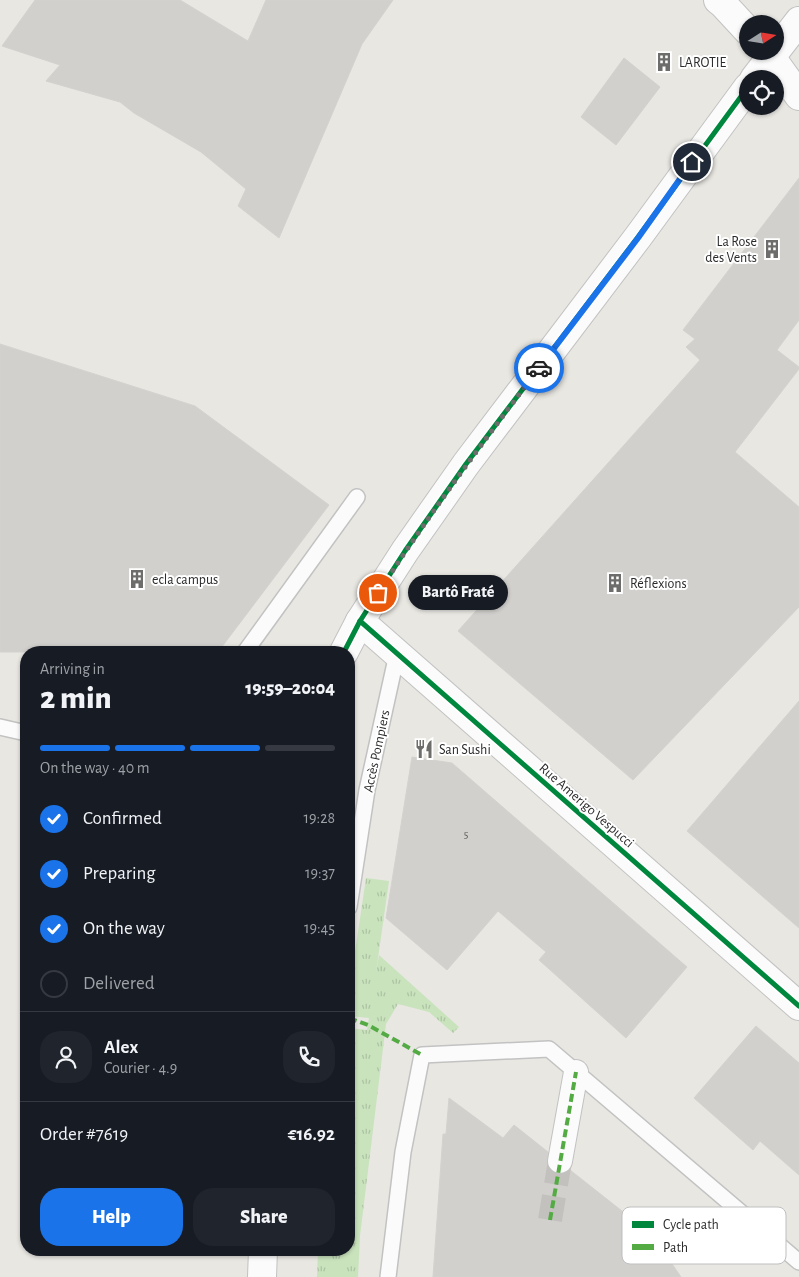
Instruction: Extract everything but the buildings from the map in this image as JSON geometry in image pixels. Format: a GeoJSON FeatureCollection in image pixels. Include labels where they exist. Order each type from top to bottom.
{"type":"FeatureCollection","features":[{"type":"Feature","properties":{"kind":"street"},"geometry":{"type":"LineString","coordinates":[[718,0],[739,21]]}},
{"type":"Feature","properties":{"kind":"street"},"geometry":{"type":"LineString","coordinates":[[784,37],[799,21]]}},
{"type":"Feature","properties":{"kind":"street"},"geometry":{"type":"LineString","coordinates":[[772,60],[799,96]]}},
{"type":"Feature","properties":{"kind":"street"},"geometry":{"type":"LineString","coordinates":[[347,646],[360,621],[405,552],[466,464],[638,238],[739,99]]}},
{"type":"Feature","properties":{"kind":"street","name":"Rue Amerigo Vespucci"},"geometry":{"type":"LineString","coordinates":[[360,621],[799,1006]]}},
{"type":"Feature","properties":{"kind":"street"},"geometry":{"type":"LineString","coordinates":[[560,1162],[576,1072]]}},
{"type":"Feature","properties":{"kind":"street"},"geometry":{"type":"LineString","coordinates":[[262,1277],[263,1256]]}},
{"type":"Feature","properties":{"kind":"lane"},"geometry":{"type":"LineString","coordinates":[[249,646],[356,498]]}},
{"type":"Feature","properties":{"kind":"lane","name":"Accès Pompiers"},"geometry":{"type":"LineString","coordinates":[[355,868],[367,790],[397,654]]}},
{"type":"Feature","properties":{"kind":"lane"},"geometry":{"type":"LineString","coordinates":[[0,726],[20,731]]}},
{"type":"Feature","properties":{"kind":"lane"},"geometry":{"type":"LineString","coordinates":[[388,1277],[403,1152],[422,1054],[549,1049],[734,1207]]}},
{"type":"Feature","properties":{"kind":"lane"},"geometry":{"type":"LineString","coordinates":[[786,1251],[799,1262]]}},
{"type":"Feature","properties":{"kind":"green space"},"geometry":{"type":"Polygon","coordinates":[[[366,878],[389,881],[376,972],[379,955],[459,1027],[453,1033],[429,1012],[398,1004],[386,1024],[360,1236],[358,1277],[317,1277],[318,1256],[355,1256],[355,1029],[367,1030],[369,1018],[355,1017],[355,952],[366,878]]]}},
{"type":"Feature","properties":{"kind":"tunnel"},"geometry":{"type":"LineString","coordinates":[[550,1220],[560,1161]]}},
{"type":"Feature","properties":{"kind":"marked path"},"geometry":{"type":"LineString","coordinates":[[355,1020],[368,1025],[422,1055]]}},
{"type":"Feature","properties":{"kind":"marked path"},"geometry":{"type":"LineString","coordinates":[[550,1220],[576,1072]]}},
{"type":"Feature","properties":{"kind":"cycle path"},"geometry":{"type":"LineString","coordinates":[[347,646],[360,621],[405,551],[466,464],[638,237],[739,99]]}},
{"type":"Feature","properties":{"kind":"cycle path"},"geometry":{"type":"LineString","coordinates":[[360,621],[799,1006]]}},
{"type":"Feature","properties":{"kind":"way so far"},"geometry":{"type":"LineString","coordinates":[[378,593],[466,464],[539,368]]}},
{"type":"Feature","properties":{"kind":"place","name":"LAROTIE"},"geometry":{"type":"Point","coordinates":[664,62]}},
{"type":"Feature","properties":{"kind":"place","name":"La Rose des Vents"},"geometry":{"type":"Point","coordinates":[772,249]}},
{"type":"Feature","properties":{"kind":"place","name":"ecla campus"},"geometry":{"type":"Point","coordinates":[137,579]}},
{"type":"Feature","properties":{"kind":"place","name":"Réflexions"},"geometry":{"type":"Point","coordinates":[615,583]}},
{"type":"Feature","properties":{"kind":"place","name":"Bartô Fraté"},"geometry":{"type":"Point","coordinates":[378,593]}},
{"type":"Feature","properties":{"kind":"place","name":"San Sushi"},"geometry":{"type":"Point","coordinates":[424,749]}},
{"type":"Feature","properties":{"kind":"route"},"geometry":{"type":"LineString","coordinates":[[539,368],[638,238],[692,162]]}}]}
